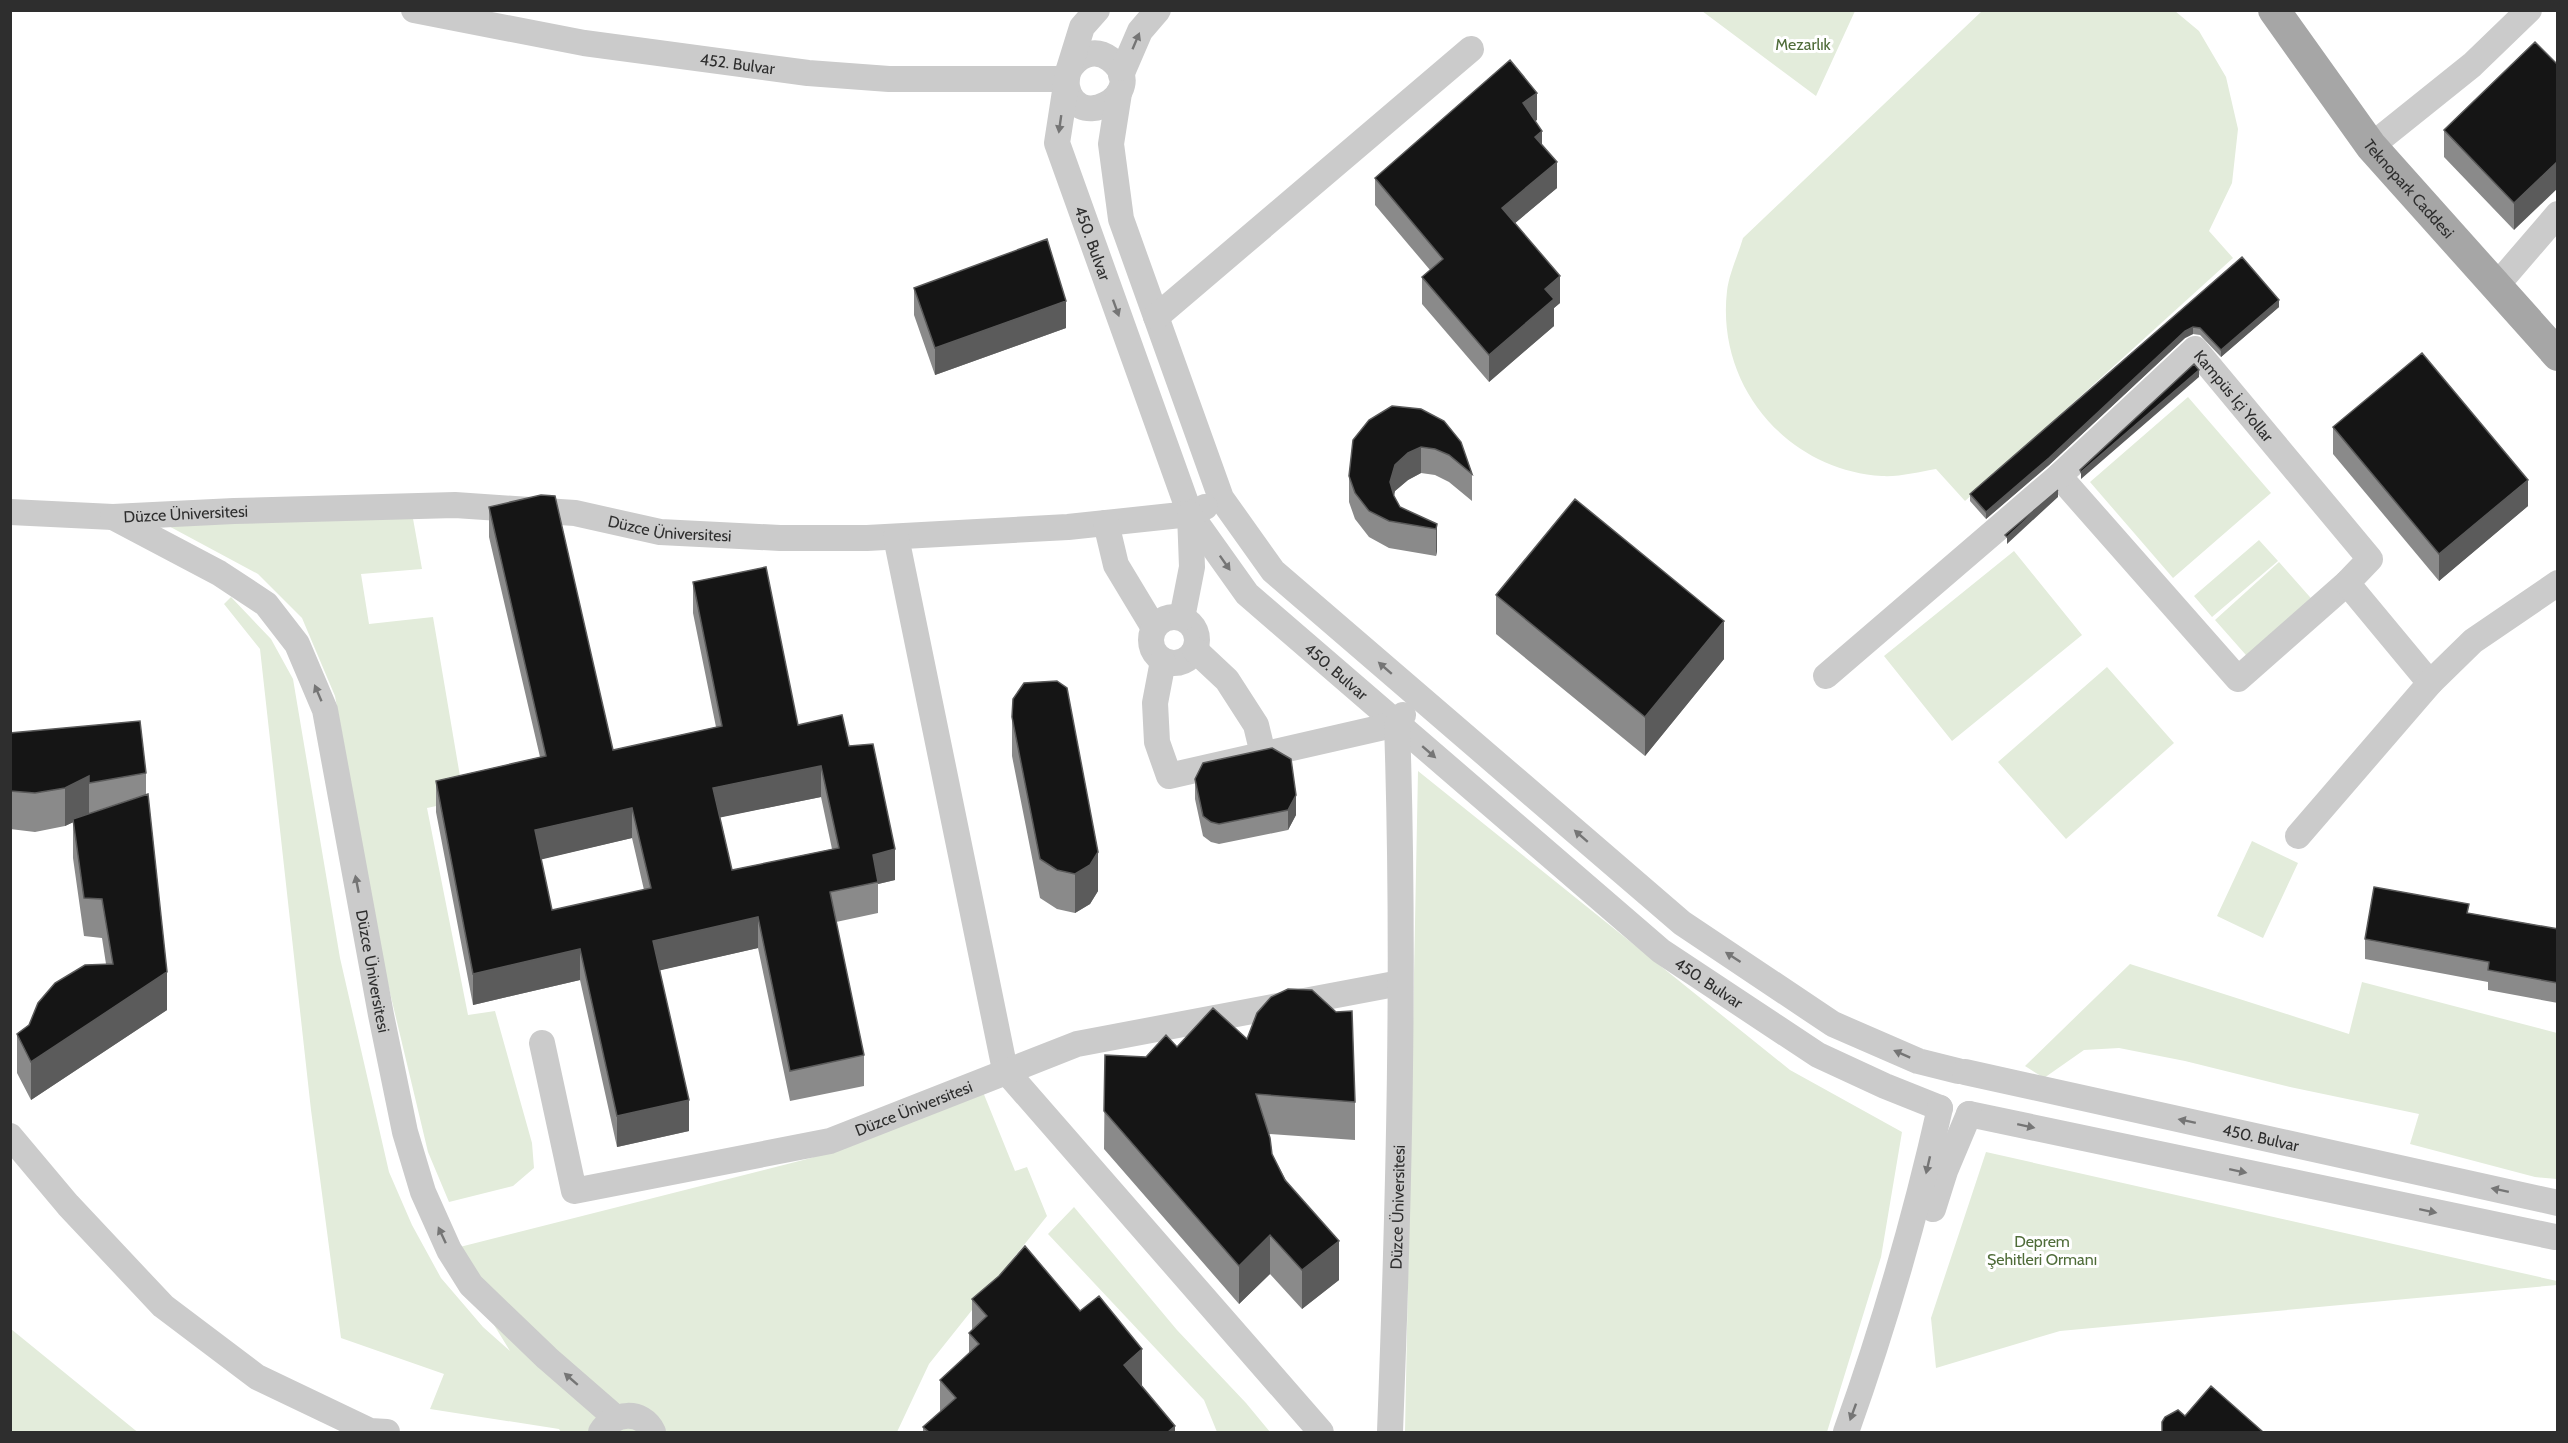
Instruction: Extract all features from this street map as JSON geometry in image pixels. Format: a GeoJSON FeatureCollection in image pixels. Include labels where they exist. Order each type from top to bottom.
{"type":"FeatureCollection","features":[{"type":"Feature","properties":{"kind":"main road","name":"Teknopark Caddesi"},"geometry":{"type":"LineString","coordinates":[[2274,10],[2371,146],[2558,354]]}},
{"type":"Feature","properties":{"kind":"street","name":"452. Bulvar"},"geometry":{"type":"LineString","coordinates":[[414,10],[584,43],[808,73],[890,79],[1067,76]]}},
{"type":"Feature","properties":{"kind":"street","name":"450. Bulvar"},"geometry":{"type":"LineString","coordinates":[[1097,10],[1082,27],[1067,76],[1057,143],[1190,514],[1247,594],[1661,951],[1818,1055],[1885,1086],[1941,1108]]}},
{"type":"Feature","properties":{"kind":"street","name":"450. Bulvar"},"geometry":{"type":"LineString","coordinates":[[1158,10],[1140,31],[1120,84],[1111,144],[1121,219],[1221,498],[1273,571],[1682,923],[1833,1024],[1918,1061],[2558,1203]]}},
{"type":"Feature","properties":{"kind":"street"},"geometry":{"type":"LineString","coordinates":[[2371,146],[2472,66],[2529,10]]}},
{"type":"Feature","properties":{"kind":"street"},"geometry":{"type":"LineString","coordinates":[[1156,317],[1471,48]]}},
{"type":"Feature","properties":{"kind":"street"},"geometry":{"type":"LineString","coordinates":[[1096,53],[1112,60],[1120,84],[1107,105],[1089,108],[1073,99],[1068,91],[1067,76],[1078,58],[1096,53]]}},
{"type":"Feature","properties":{"kind":"street"},"geometry":{"type":"LineString","coordinates":[[2498,285],[2558,214]]}},
{"type":"Feature","properties":{"kind":"street","name":"Kampüs İçi Yollar"},"geometry":{"type":"LineString","coordinates":[[1826,676],[2059,476],[2195,349],[2370,559],[2348,583],[2238,680],[2059,476]]}},
{"type":"Feature","properties":{"kind":"street","name":"Düzce Üniversitesi"},"geometry":{"type":"LineString","coordinates":[[10,512],[113,517],[455,505],[575,513],[660,532],[741,537],[896,537],[1106,523],[1190,514],[1221,498]]}},
{"type":"Feature","properties":{"kind":"street"},"geometry":{"type":"LineString","coordinates":[[1182,618],[1192,567],[1190,514]]}},
{"type":"Feature","properties":{"kind":"street","name":"Düzce Üniversitesi"},"geometry":{"type":"LineString","coordinates":[[113,517],[219,573],[266,604],[297,644],[324,710],[405,1132],[423,1192],[449,1250],[471,1285],[547,1358],[608,1425]]}},
{"type":"Feature","properties":{"kind":"street"},"geometry":{"type":"LineString","coordinates":[[1106,523],[1116,565],[1154,628]]}},
{"type":"Feature","properties":{"kind":"street"},"geometry":{"type":"LineString","coordinates":[[896,537],[1005,1070],[1321,1432]]}},
{"type":"Feature","properties":{"kind":"street"},"geometry":{"type":"LineString","coordinates":[[2348,583],[2430,683]]}},
{"type":"Feature","properties":{"kind":"street"},"geometry":{"type":"LineString","coordinates":[[2298,836],[2430,683],[2473,641],[2558,584]]}},
{"type":"Feature","properties":{"kind":"street"},"geometry":{"type":"LineString","coordinates":[[1166,618],[1182,618],[1189,621],[1197,634],[1196,650],[1185,661],[1178,663],[1163,661],[1153,650],[1151,642],[1154,628],[1166,618]]}},
{"type":"Feature","properties":{"kind":"street"},"geometry":{"type":"LineString","coordinates":[[1196,650],[1227,680],[1256,725],[1263,754]]}},
{"type":"Feature","properties":{"kind":"street"},"geometry":{"type":"LineString","coordinates":[[1163,661],[1155,703],[1157,742],[1169,776],[1397,724],[1417,695]]}},
{"type":"Feature","properties":{"kind":"street","name":"Düzce Üniversitesi"},"geometry":{"type":"LineString","coordinates":[[1390,1432],[1399,1217],[1400,829],[1397,724]]}},
{"type":"Feature","properties":{"kind":"street","name":"Düzce Üniversitesi"},"geometry":{"type":"LineString","coordinates":[[543,1043],[574,1191],[830,1141],[1005,1070],[1077,1044],[1400,983]]}},
{"type":"Feature","properties":{"kind":"street"},"geometry":{"type":"LineString","coordinates":[[1864,1432],[1875,1405],[1945,1172],[1969,1114],[1975,1110],[1981,1095],[1977,1080],[1961,1071],[1944,1076],[1936,1088],[1937,1102],[1941,1108],[1954,1116],[1969,1114],[2554,1237]]}},
{"type":"Feature","properties":{"kind":"street"},"geometry":{"type":"LineString","coordinates":[[1846,1432],[1874,1353],[1918,1208],[1941,1108]]}},
{"type":"Feature","properties":{"kind":"street"},"geometry":{"type":"LineString","coordinates":[[10,1136],[68,1205],[163,1306],[256,1377],[370,1431],[387,1432]]}},
{"type":"Feature","properties":{"kind":"street"},"geometry":{"type":"LineString","coordinates":[[608,1425],[625,1415],[635,1416],[644,1420],[652,1432]]}},
{"type":"Feature","properties":{"kind":"green space","name":"Mezarlık"},"geometry":{"type":"Polygon","coordinates":[[[1702,11],[1855,11],[1816,96],[1702,11]]]}},
{"type":"Feature","properties":{"kind":"green space"},"geometry":{"type":"Polygon","coordinates":[[[1982,11],[2175,11],[2199,31],[2226,77],[2238,129],[2232,183],[2209,231],[2233,258],[1965,501],[1936,469],[1889,476],[1848,470],[1816,458],[1788,440],[1765,417],[1746,390],[1733,359],[1727,326],[1727,291],[1743,238],[1982,11]]]}},
{"type":"Feature","properties":{"kind":"green space"},"geometry":{"type":"Polygon","coordinates":[[[2188,397],[2271,493],[2173,578],[2090,482],[2188,397]]]}},
{"type":"Feature","properties":{"kind":"green space"},"geometry":{"type":"Polygon","coordinates":[[[412,513],[422,569],[361,574],[369,624],[433,617],[464,800],[427,808],[468,1015],[495,1011],[532,1143],[534,1168],[513,1186],[449,1202],[428,1152],[386,976],[335,696],[302,618],[258,574],[163,523],[412,513]]]}},
{"type":"Feature","properties":{"kind":"green space"},"geometry":{"type":"Polygon","coordinates":[[[2259,540],[2278,561],[2212,617],[2194,596],[2259,540]]]}},
{"type":"Feature","properties":{"kind":"green space"},"geometry":{"type":"Polygon","coordinates":[[[2014,551],[2082,635],[1952,741],[1884,656],[2014,551]]]}},
{"type":"Feature","properties":{"kind":"green space"},"geometry":{"type":"Polygon","coordinates":[[[2279,562],[2317,605],[2253,663],[2215,620],[2279,562]]]}},
{"type":"Feature","properties":{"kind":"green space"},"geometry":{"type":"Polygon","coordinates":[[[231,597],[271,639],[293,679],[340,958],[389,1172],[412,1225],[441,1278],[483,1327],[510,1351],[448,1250],[811,1158],[983,1092],[1015,1171],[1027,1167],[1047,1216],[929,1364],[897,1432],[561,1432],[559,1429],[430,1409],[444,1374],[341,1338],[311,1110],[260,649],[224,604],[231,597]]]}},
{"type":"Feature","properties":{"kind":"green space"},"geometry":{"type":"Polygon","coordinates":[[[2107,667],[2174,743],[2066,839],[1998,762],[2107,667]]]}},
{"type":"Feature","properties":{"kind":"green space"},"geometry":{"type":"Polygon","coordinates":[[[1418,771],[1790,1070],[1902,1132],[1881,1257],[1827,1432],[1405,1432],[1418,771]]]}},
{"type":"Feature","properties":{"kind":"green space"},"geometry":{"type":"Polygon","coordinates":[[[2252,841],[2298,863],[2263,938],[2217,916],[2252,841]]]}},
{"type":"Feature","properties":{"kind":"green space"},"geometry":{"type":"Polygon","coordinates":[[[2130,964],[2349,1034],[2362,982],[2557,1033],[2557,1179],[2535,1177],[2410,1144],[2419,1114],[2290,1087],[2185,1061],[2119,1048],[2084,1050],[2044,1078],[2025,1066],[2130,964]]]}},
{"type":"Feature","properties":{"kind":"green space","name":"Deprem Şehitleri Ormanı"},"geometry":{"type":"Polygon","coordinates":[[[1986,1152],[2557,1281],[2557,1285],[2060,1331],[1936,1368],[1931,1318],[1986,1152]]]}},
{"type":"Feature","properties":{"kind":"green space"},"geometry":{"type":"Polygon","coordinates":[[[1074,1207],[1177,1330],[1246,1403],[1270,1432],[1217,1432],[1204,1400],[1048,1234],[1074,1207]]]}},
{"type":"Feature","properties":{"kind":"green space"},"geometry":{"type":"Polygon","coordinates":[[[11,1329],[135,1430],[138,1432],[11,1432],[11,1329]]]}},
{"type":"Feature","properties":{"kind":"building"},"geometry":{"type":"Polygon","coordinates":[[[2535,42],[2558,65],[2558,161],[2514,203],[2444,130],[2535,42]]]}},
{"type":"Feature","properties":{"kind":"building"},"geometry":{"type":"Polygon","coordinates":[[[1510,60],[1537,93],[1523,103],[1542,131],[1535,137],[1557,162],[1502,208],[1560,276],[1545,289],[1554,299],[1489,355],[1422,277],[1443,259],[1375,178],[1510,60]]]}},
{"type":"Feature","properties":{"kind":"building"},"geometry":{"type":"Polygon","coordinates":[[[1047,239],[1066,301],[935,348],[914,288],[1047,239]]]}},
{"type":"Feature","properties":{"kind":"building"},"geometry":{"type":"Polygon","coordinates":[[[2242,257],[2279,300],[2221,350],[2200,328],[2193,327],[2185,331],[2049,458],[1986,512],[1970,494],[2242,257]]]}},
{"type":"Feature","properties":{"kind":"building"},"geometry":{"type":"Polygon","coordinates":[[[2422,353],[2528,480],[2439,554],[2333,427],[2422,353]]]}},
{"type":"Feature","properties":{"kind":"building"},"geometry":{"type":"Polygon","coordinates":[[[2194,364],[2199,370],[2081,472],[2080,470],[2194,364]]]}},
{"type":"Feature","properties":{"kind":"building"},"geometry":{"type":"Polygon","coordinates":[[[1392,406],[1421,409],[1444,421],[1461,442],[1472,474],[1449,455],[1435,449],[1421,447],[1408,453],[1395,465],[1390,482],[1400,507],[1437,524],[1436,529],[1389,521],[1369,511],[1355,493],[1349,476],[1353,440],[1369,420],[1392,406]]]}},
{"type":"Feature","properties":{"kind":"building"},"geometry":{"type":"Polygon","coordinates":[[[2058,490],[2007,537],[2005,535],[2058,490]]]}},
{"type":"Feature","properties":{"kind":"building"},"geometry":{"type":"Polygon","coordinates":[[[541,495],[555,496],[613,750],[722,726],[693,582],[766,567],[798,725],[842,715],[849,746],[873,744],[895,849],[873,855],[878,882],[830,892],[864,1055],[790,1071],[758,917],[653,941],[689,1100],[617,1116],[580,949],[473,974],[436,781],[546,756],[489,507],[541,495]],[[821,766],[713,788],[732,870],[839,848],[821,766]],[[632,808],[535,830],[552,910],[651,888],[632,808]]]}},
{"type":"Feature","properties":{"kind":"building"},"geometry":{"type":"Polygon","coordinates":[[[1575,499],[1724,621],[1645,717],[1496,595],[1575,499]]]}},
{"type":"Feature","properties":{"kind":"building"},"geometry":{"type":"Polygon","coordinates":[[[1057,681],[1067,688],[1098,852],[1090,865],[1075,874],[1057,870],[1040,859],[1012,717],[1013,699],[1024,683],[1057,681]]]}},
{"type":"Feature","properties":{"kind":"building"},"geometry":{"type":"Polygon","coordinates":[[[140,721],[146,773],[89,783],[89,776],[65,788],[35,793],[10,791],[10,733],[140,721]]]}},
{"type":"Feature","properties":{"kind":"building"},"geometry":{"type":"Polygon","coordinates":[[[1272,748],[1291,759],[1296,795],[1288,810],[1219,824],[1203,816],[1195,779],[1203,763],[1272,748]]]}},
{"type":"Feature","properties":{"kind":"building"},"geometry":{"type":"Polygon","coordinates":[[[148,794],[167,972],[31,1062],[17,1034],[29,1025],[38,1003],[55,983],[85,965],[113,964],[102,899],[84,898],[73,819],[148,794]]]}},
{"type":"Feature","properties":{"kind":"building"},"geometry":{"type":"Polygon","coordinates":[[[2374,887],[2469,904],[2467,913],[2558,929],[2558,983],[2488,970],[2489,962],[2365,939],[2374,887]]]}},
{"type":"Feature","properties":{"kind":"building"},"geometry":{"type":"Polygon","coordinates":[[[1288,989],[1312,990],[1336,1012],[1352,1011],[1355,1102],[1256,1094],[1270,1138],[1272,1154],[1285,1180],[1339,1241],[1302,1270],[1270,1235],[1239,1266],[1104,1111],[1105,1055],[1146,1057],[1166,1035],[1177,1047],[1213,1008],[1247,1039],[1257,1013],[1271,997],[1288,989]]]}},
{"type":"Feature","properties":{"kind":"building"},"geometry":{"type":"Polygon","coordinates":[[[1025,1246],[1080,1311],[1099,1296],[1142,1349],[1124,1365],[1175,1426],[1168,1432],[929,1432],[923,1427],[956,1398],[940,1380],[979,1344],[969,1333],[987,1316],[972,1299],[999,1276],[1025,1246]]]}},
{"type":"Feature","properties":{"kind":"building"},"geometry":{"type":"Polygon","coordinates":[[[2211,1386],[2263,1432],[2162,1432],[2162,1422],[2165,1417],[2178,1410],[2185,1416],[2211,1386]]]}}]}
